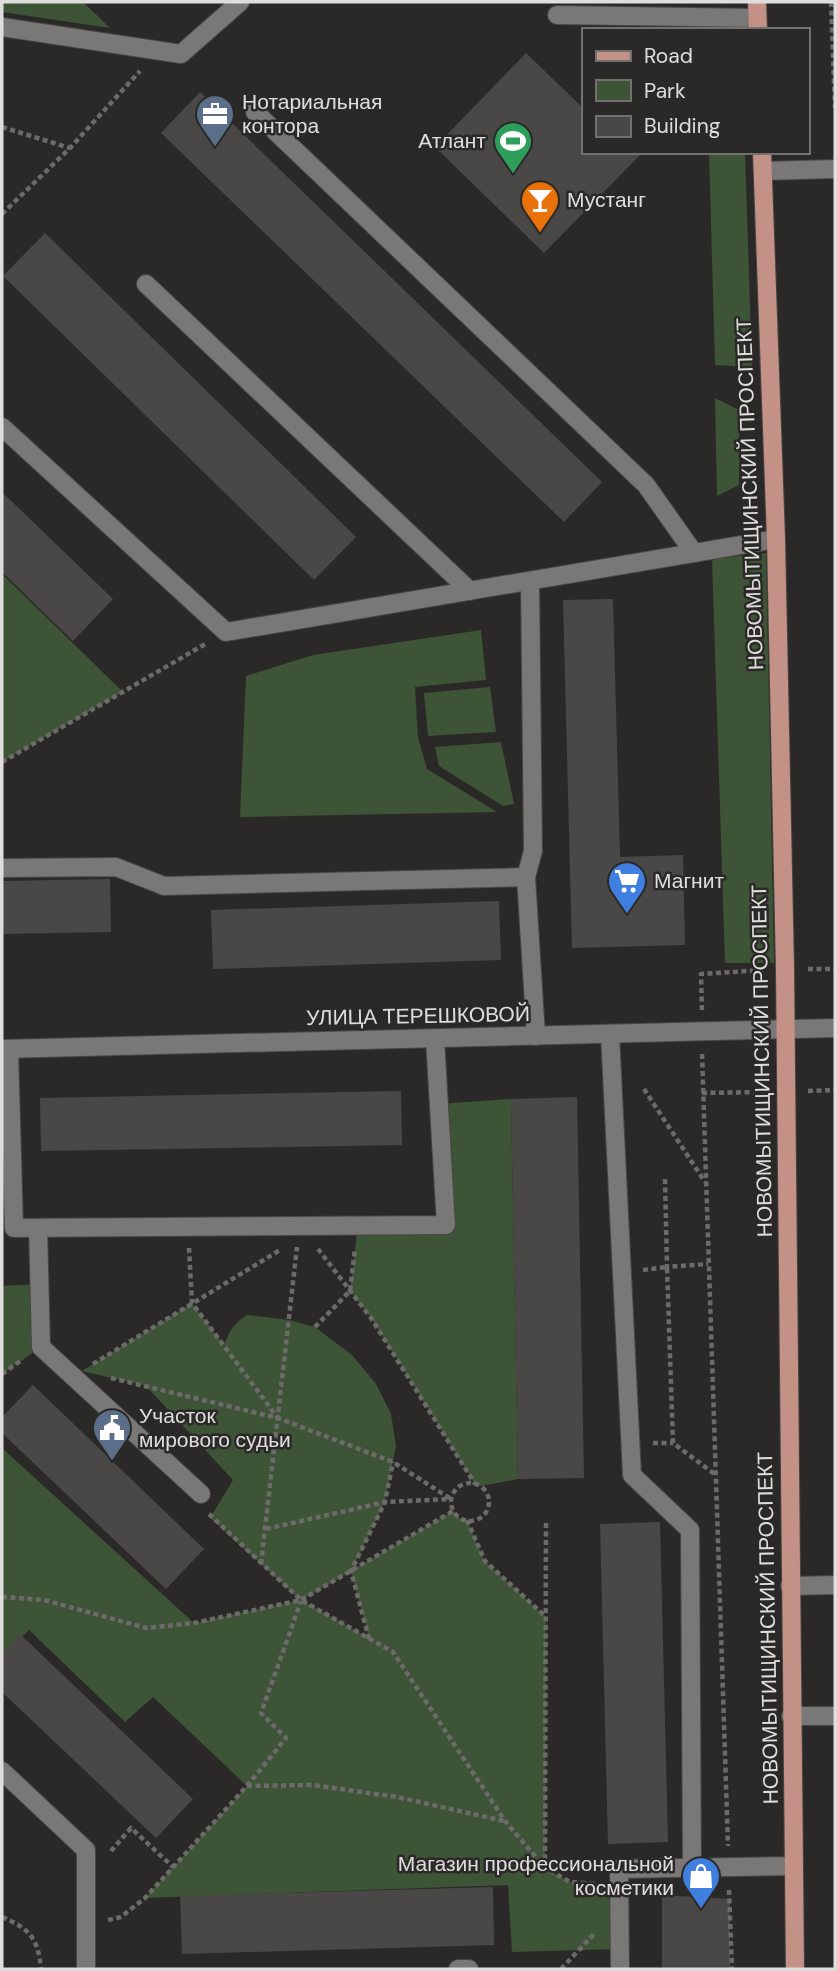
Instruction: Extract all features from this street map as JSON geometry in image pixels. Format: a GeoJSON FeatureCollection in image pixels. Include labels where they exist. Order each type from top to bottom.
{"type":"FeatureCollection","features":[{"type":"Feature","properties":{"kind":"main road","name":"НОВОМЫТИЩИНСКИЙ ПРОСПЕКТ"},"geometry":{"type":"LineString","coordinates":[[762,154],[776,539],[786,1029],[795,1969]]}},
{"type":"Feature","properties":{"kind":"street"},"geometry":{"type":"LineString","coordinates":[[2,27],[181,54],[240,2]]}},
{"type":"Feature","properties":{"kind":"street"},"geometry":{"type":"LineString","coordinates":[[557,15],[757,17]]}},
{"type":"Feature","properties":{"kind":"street"},"geometry":{"type":"LineString","coordinates":[[255,112],[646,485],[694,553]]}},
{"type":"Feature","properties":{"kind":"street"},"geometry":{"type":"LineString","coordinates":[[763,171],[835,169]]}},
{"type":"Feature","properties":{"kind":"street"},"geometry":{"type":"LineString","coordinates":[[146,284],[470,591]]}},
{"type":"Feature","properties":{"kind":"street"},"geometry":{"type":"LineString","coordinates":[[2,427],[226,632],[776,539]]}},
{"type":"Feature","properties":{"kind":"street"},"geometry":{"type":"LineString","coordinates":[[530,581],[533,851],[526,877],[536,1036]]}},
{"type":"Feature","properties":{"kind":"street"},"geometry":{"type":"LineString","coordinates":[[2,868],[116,867],[164,886],[526,877]]}},
{"type":"Feature","properties":{"kind":"street","name":"УЛИЦА ТЕРЕШКОВОЙ"},"geometry":{"type":"LineString","coordinates":[[5,1049],[835,1028]]}},
{"type":"Feature","properties":{"kind":"street"},"geometry":{"type":"LineString","coordinates":[[610,1034],[632,1475],[690,1530],[692,1868]]}},
{"type":"Feature","properties":{"kind":"street"},"geometry":{"type":"LineString","coordinates":[[5,1049],[7,1186],[14,1228],[446,1224],[435,1039]]}},
{"type":"Feature","properties":{"kind":"street"},"geometry":{"type":"LineString","coordinates":[[38,1228],[41,1347],[78,1374],[201,1494]]}},
{"type":"Feature","properties":{"kind":"street"},"geometry":{"type":"LineString","coordinates":[[790,1586],[835,1585]]}},
{"type":"Feature","properties":{"kind":"street"},"geometry":{"type":"LineString","coordinates":[[792,1716],[835,1716]]}},
{"type":"Feature","properties":{"kind":"street"},"geometry":{"type":"LineString","coordinates":[[2,1771],[86,1850],[86,1969]]}},
{"type":"Feature","properties":{"kind":"street"},"geometry":{"type":"LineString","coordinates":[[620,1969],[619,1869],[794,1866]]}},
{"type":"Feature","properties":{"kind":"street"},"geometry":{"type":"LineString","coordinates":[[458,1969],[468,1969]]}},
{"type":"Feature","properties":{"kind":"path"},"geometry":{"type":"LineString","coordinates":[[831,2],[835,108]]}},
{"type":"Feature","properties":{"kind":"path"},"geometry":{"type":"LineString","coordinates":[[2,214],[70,148],[146,64]]}},
{"type":"Feature","properties":{"kind":"path"},"geometry":{"type":"LineString","coordinates":[[2,127],[70,148]]}},
{"type":"Feature","properties":{"kind":"path"},"geometry":{"type":"LineString","coordinates":[[2,762],[226,632]]}},
{"type":"Feature","properties":{"kind":"path"},"geometry":{"type":"LineString","coordinates":[[644,1089],[706,1183]]}},
{"type":"Feature","properties":{"kind":"path"},"geometry":{"type":"LineString","coordinates":[[702,1093],[732,1969]]}},
{"type":"Feature","properties":{"kind":"path"},"geometry":{"type":"LineString","coordinates":[[665,1179],[673,1443],[716,1475]]}},
{"type":"Feature","properties":{"kind":"path"},"geometry":{"type":"LineString","coordinates":[[315,1327],[350,1291],[358,1225]]}},
{"type":"Feature","properties":{"kind":"path"},"geometry":{"type":"LineString","coordinates":[[300,1226],[371,1318],[475,1483],[486,1491],[489,1503],[484,1514],[474,1520],[461,1519],[453,1511],[451,1499],[457,1488],[475,1483]]}},
{"type":"Feature","properties":{"kind":"path"},"geometry":{"type":"LineString","coordinates":[[188,1227],[192,1303],[278,1418]]}},
{"type":"Feature","properties":{"kind":"path"},"geometry":{"type":"LineString","coordinates":[[78,1374],[298,1238],[261,1564]]}},
{"type":"Feature","properties":{"kind":"path"},"geometry":{"type":"LineString","coordinates":[[622,1273],[708,1264]]}},
{"type":"Feature","properties":{"kind":"path"},"geometry":{"type":"LineString","coordinates":[[78,1374],[278,1418],[393,1462],[451,1499]]}},
{"type":"Feature","properties":{"kind":"path"},"geometry":{"type":"LineString","coordinates":[[369,1639],[351,1571],[385,1502],[393,1462]]}},
{"type":"Feature","properties":{"kind":"path"},"geometry":{"type":"LineString","coordinates":[[201,1494],[210,1518],[302,1600],[393,1652],[505,1821],[545,1868],[570,1882],[618,1886]]}},
{"type":"Feature","properties":{"kind":"path"},"geometry":{"type":"LineString","coordinates":[[265,1529],[385,1502],[451,1499]]}},
{"type":"Feature","properties":{"kind":"path"},"geometry":{"type":"LineString","coordinates":[[2,1597],[44,1600],[146,1628],[194,1623],[302,1600],[453,1511]]}},
{"type":"Feature","properties":{"kind":"path"},"geometry":{"type":"LineString","coordinates":[[467,1520],[485,1561],[546,1616]]}},
{"type":"Feature","properties":{"kind":"path"},"geometry":{"type":"LineString","coordinates":[[545,1868],[546,1520]]}},
{"type":"Feature","properties":{"kind":"path"},"geometry":{"type":"LineString","coordinates":[[86,1926],[121,1917],[145,1898],[247,1786],[286,1738],[261,1713],[302,1600]]}},
{"type":"Feature","properties":{"kind":"path"},"geometry":{"type":"LineString","coordinates":[[247,1786],[313,1785],[397,1797],[505,1821]]}},
{"type":"Feature","properties":{"kind":"path"},"geometry":{"type":"LineString","coordinates":[[716,1891],[729,1892]]}},
{"type":"Feature","properties":{"kind":"path"},"geometry":{"type":"LineString","coordinates":[[561,1969],[619,1909]]}},
{"type":"Feature","properties":{"kind":"path"},"geometry":{"type":"LineString","coordinates":[[2,1917],[20,1925],[31,1935],[39,1947],[41,1969]]}},
{"type":"Feature","properties":{"kind":"green space"},"geometry":{"type":"Polygon","coordinates":[[[2,2],[83,2],[110,28],[2,12],[2,2]]]}},
{"type":"Feature","properties":{"kind":"green space"},"geometry":{"type":"Polygon","coordinates":[[[709,154],[745,154],[752,367],[715,365],[709,154]]]}},
{"type":"Feature","properties":{"kind":"green space"},"geometry":{"type":"Polygon","coordinates":[[[715,398],[739,410],[739,485],[717,496],[715,398]]]}},
{"type":"Feature","properties":{"kind":"green space"},"geometry":{"type":"Polygon","coordinates":[[[766,553],[774,963],[725,963],[712,559],[766,553]]]}},
{"type":"Feature","properties":{"kind":"green space"},"geometry":{"type":"Polygon","coordinates":[[[2,574],[123,692],[2,762],[2,574]]]}},
{"type":"Feature","properties":{"kind":"green space"},"geometry":{"type":"Polygon","coordinates":[[[481,630],[486,680],[415,687],[418,738],[427,769],[497,812],[240,817],[246,676],[313,655],[481,630]]]}},
{"type":"Feature","properties":{"kind":"green space"},"geometry":{"type":"Polygon","coordinates":[[[490,687],[496,732],[428,736],[424,693],[490,687]]]}},
{"type":"Feature","properties":{"kind":"green space"},"geometry":{"type":"Polygon","coordinates":[[[501,742],[514,804],[503,806],[439,766],[435,747],[501,742]]]}},
{"type":"Feature","properties":{"kind":"green space"},"geometry":{"type":"Polygon","coordinates":[[[511,1099],[518,1479],[481,1486],[475,1484],[371,1318],[350,1291],[358,1225],[446,1224],[439,1104],[511,1099]]]}},
{"type":"Feature","properties":{"kind":"green space"},"geometry":{"type":"Polygon","coordinates":[[[40,1284],[41,1347],[2,1374],[2,1286],[40,1284]]]}},
{"type":"Feature","properties":{"kind":"green space"},"geometry":{"type":"Polygon","coordinates":[[[192,1303],[224,1345],[232,1328],[247,1315],[289,1320],[315,1327],[352,1355],[376,1384],[391,1414],[396,1446],[385,1502],[352,1570],[453,1511],[461,1519],[467,1520],[485,1561],[546,1617],[545,1868],[570,1882],[618,1886],[620,1949],[512,1952],[508,1885],[145,1898],[247,1786],[153,1697],[125,1722],[29,1630],[2,1657],[2,1448],[194,1623],[300,1600],[210,1518],[233,1480],[146,1386],[82,1371],[192,1303]],[[351,1572],[302,1600],[369,1638],[351,1572]]]}},
{"type":"Feature","properties":{"kind":"building"},"geometry":{"type":"Polygon","coordinates":[[[526,53],[582,107],[582,154],[641,154],[544,253],[435,147],[526,53]]]}},
{"type":"Feature","properties":{"kind":"building"},"geometry":{"type":"Polygon","coordinates":[[[200,92],[602,482],[564,522],[161,133],[200,92]]]}},
{"type":"Feature","properties":{"kind":"building"},"geometry":{"type":"Polygon","coordinates":[[[45,233],[356,537],[314,580],[3,276],[45,233]]]}},
{"type":"Feature","properties":{"kind":"building"},"geometry":{"type":"Polygon","coordinates":[[[2,492],[113,599],[73,641],[2,572],[2,492]]]}},
{"type":"Feature","properties":{"kind":"building"},"geometry":{"type":"Polygon","coordinates":[[[613,599],[620,857],[683,855],[685,945],[572,948],[563,600],[613,599]]]}},
{"type":"Feature","properties":{"kind":"building"},"geometry":{"type":"Polygon","coordinates":[[[110,879],[111,932],[2,934],[2,881],[110,879]]]}},
{"type":"Feature","properties":{"kind":"building"},"geometry":{"type":"Polygon","coordinates":[[[499,901],[501,960],[213,969],[211,910],[499,901]]]}},
{"type":"Feature","properties":{"kind":"building"},"geometry":{"type":"Polygon","coordinates":[[[401,1091],[402,1145],[41,1151],[40,1098],[401,1091]]]}},
{"type":"Feature","properties":{"kind":"building"},"geometry":{"type":"Polygon","coordinates":[[[577,1097],[584,1478],[518,1479],[511,1099],[577,1097]]]}},
{"type":"Feature","properties":{"kind":"building"},"geometry":{"type":"Polygon","coordinates":[[[33,1385],[204,1549],[166,1589],[2,1433],[2,1417],[33,1385]]]}},
{"type":"Feature","properties":{"kind":"building"},"geometry":{"type":"Polygon","coordinates":[[[660,1522],[668,1842],[608,1844],[600,1524],[660,1522]]]}},
{"type":"Feature","properties":{"kind":"building"},"geometry":{"type":"Polygon","coordinates":[[[20,1634],[193,1799],[156,1838],[2,1692],[2,1654],[20,1634]]]}},
{"type":"Feature","properties":{"kind":"building"},"geometry":{"type":"Polygon","coordinates":[[[493,1887],[494,1945],[182,1954],[180,1896],[493,1887]]]}},
{"type":"Feature","properties":{"kind":"building"},"geometry":{"type":"Polygon","coordinates":[[[662,1895],[730,1899],[730,1969],[662,1969],[662,1895]]]}},
{"type":"Feature","properties":{"kind":"place","name":"Нотариальная контора"},"geometry":{"type":"Point","coordinates":[215,148]}},
{"type":"Feature","properties":{"kind":"place","name":"Атлант"},"geometry":{"type":"Point","coordinates":[513,175]}},
{"type":"Feature","properties":{"kind":"place","name":"Мустанг"},"geometry":{"type":"Point","coordinates":[540,234]}},
{"type":"Feature","properties":{"kind":"place","name":"Магнит"},"geometry":{"type":"Point","coordinates":[627,915]}},
{"type":"Feature","properties":{"kind":"place","name":"Участок мирового судьи"},"geometry":{"type":"Point","coordinates":[112,1462]}},
{"type":"Feature","properties":{"kind":"place","name":"Магазин профессиональной косметики"},"geometry":{"type":"Point","coordinates":[701,1910]}}]}
